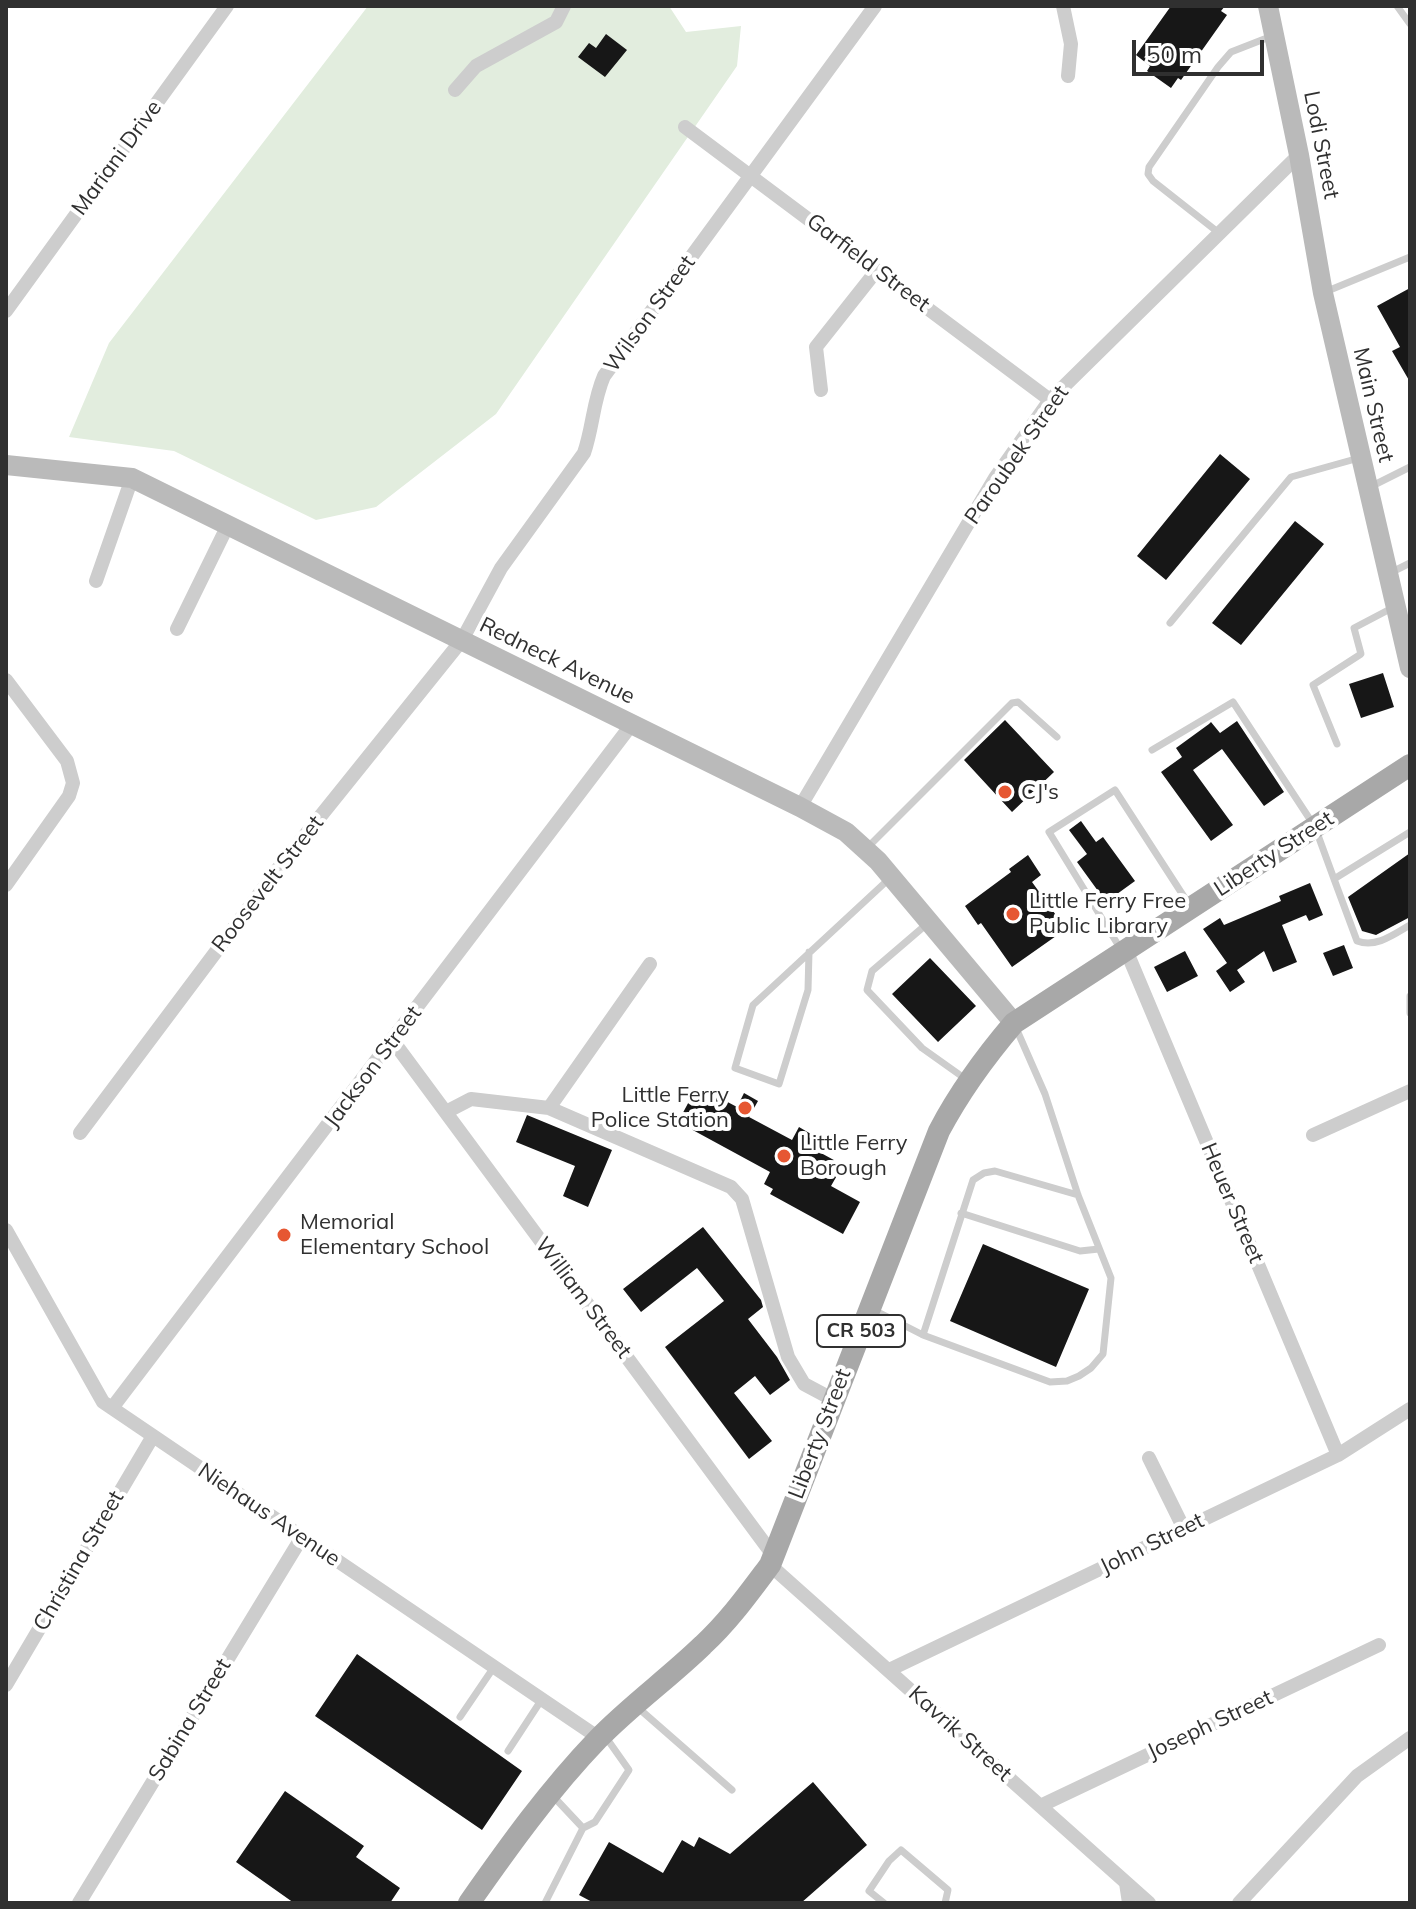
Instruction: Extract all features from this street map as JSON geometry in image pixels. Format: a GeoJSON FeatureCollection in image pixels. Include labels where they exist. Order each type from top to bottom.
{"type":"FeatureCollection","features":[{"type":"Feature","properties":{"kind":"main road","name":"Liberty Street"},"geometry":{"type":"LineString","coordinates":[[469,1903],[550,1793],[601,1736],[729,1618],[772,1560],[939,1131],[968,1080],[1014,1023],[1410,765]]}},
{"type":"Feature","properties":{"kind":"street","name":"Mariani Drive"},"geometry":{"type":"LineString","coordinates":[[6,311],[227,6]]}},
{"type":"Feature","properties":{"kind":"street"},"geometry":{"type":"LineString","coordinates":[[455,90],[476,66],[556,22],[564,6]]}},
{"type":"Feature","properties":{"kind":"street","name":"Wilson Street"},"geometry":{"type":"LineString","coordinates":[[462,640],[501,568],[584,453],[596,393],[604,376],[875,6]]}},
{"type":"Feature","properties":{"kind":"street"},"geometry":{"type":"LineString","coordinates":[[1063,6],[1071,44],[1068,76]]}},
{"type":"Feature","properties":{"kind":"street","name":"Lodi Street"},"geometry":{"type":"LineString","coordinates":[[1268,6],[1299,155],[1323,293]]}},
{"type":"Feature","properties":{"kind":"street","name":"Garfield Street"},"geometry":{"type":"LineString","coordinates":[[685,127],[1050,400]]}},
{"type":"Feature","properties":{"kind":"street","name":"Paroubek Street"},"geometry":{"type":"LineString","coordinates":[[800,807],[995,478],[1050,400],[1299,155]]}},
{"type":"Feature","properties":{"kind":"street"},"geometry":{"type":"LineString","coordinates":[[821,390],[816,347],[877,270]]}},
{"type":"Feature","properties":{"kind":"street","name":"Main Street"},"geometry":{"type":"LineString","coordinates":[[1323,293],[1410,668]]}},
{"type":"Feature","properties":{"kind":"street","name":"Redneck Avenue"},"geometry":{"type":"LineString","coordinates":[[6,465],[132,478],[846,832],[892,877],[1014,1023]]}},
{"type":"Feature","properties":{"kind":"street"},"geometry":{"type":"LineString","coordinates":[[96,581],[132,478]]}},
{"type":"Feature","properties":{"kind":"street"},"geometry":{"type":"LineString","coordinates":[[177,629],[228,525]]}},
{"type":"Feature","properties":{"kind":"street","name":"Roosevelt Street"},"geometry":{"type":"LineString","coordinates":[[80,1133],[278,869],[462,640]]}},
{"type":"Feature","properties":{"kind":"street"},"geometry":{"type":"LineString","coordinates":[[6,680],[67,761],[73,783],[69,796],[6,885]]}},
{"type":"Feature","properties":{"kind":"street","name":"Jackson Street"},"geometry":{"type":"LineString","coordinates":[[112,1408],[632,724]]}},
{"type":"Feature","properties":{"kind":"street","name":"Heuer Street"},"geometry":{"type":"LineString","coordinates":[[1124,951],[1338,1455]]}},
{"type":"Feature","properties":{"kind":"street"},"geometry":{"type":"LineString","coordinates":[[549,1108],[650,964]]}},
{"type":"Feature","properties":{"kind":"street","name":"William Street"},"geometry":{"type":"LineString","coordinates":[[393,1041],[772,1560]]}},
{"type":"Feature","properties":{"kind":"street"},"geometry":{"type":"LineString","coordinates":[[1313,1135],[1410,1091]]}},
{"type":"Feature","properties":{"kind":"street"},"geometry":{"type":"LineString","coordinates":[[446,1112],[471,1099],[549,1108],[731,1187],[742,1199],[788,1357],[804,1384],[834,1400]]}},
{"type":"Feature","properties":{"kind":"street","name":"Niehaus Avenue"},"geometry":{"type":"LineString","coordinates":[[6,1230],[103,1402],[601,1736]]}},
{"type":"Feature","properties":{"kind":"street","name":"John Street"},"geometry":{"type":"LineString","coordinates":[[889,1670],[1338,1455],[1410,1409]]}},
{"type":"Feature","properties":{"kind":"street","name":"Christina Street"},"geometry":{"type":"LineString","coordinates":[[6,1685],[153,1436]]}},
{"type":"Feature","properties":{"kind":"street"},"geometry":{"type":"LineString","coordinates":[[1149,1458],[1184,1529]]}},
{"type":"Feature","properties":{"kind":"street","name":"Sabina Street"},"geometry":{"type":"LineString","coordinates":[[79,1903],[302,1537]]}},
{"type":"Feature","properties":{"kind":"street","name":"Kavrik Street"},"geometry":{"type":"LineString","coordinates":[[772,1560],[889,1670],[1149,1903]]}},
{"type":"Feature","properties":{"kind":"street","name":"Joseph Street"},"geometry":{"type":"LineString","coordinates":[[1040,1806],[1379,1645]]}},
{"type":"Feature","properties":{"kind":"street"},"geometry":{"type":"LineString","coordinates":[[1239,1903],[1357,1776],[1410,1738]]}},
{"type":"Feature","properties":{"kind":"street"},"geometry":{"type":"LineString","coordinates":[[1126,1883],[1129,1903]]}},
{"type":"Feature","properties":{"kind":"lane"},"geometry":{"type":"LineString","coordinates":[[1397,6],[1410,24]]}},
{"type":"Feature","properties":{"kind":"lane"},"geometry":{"type":"LineString","coordinates":[[1219,233],[1153,181],[1148,174],[1149,167],[1231,52],[1274,35]]}},
{"type":"Feature","properties":{"kind":"lane"},"geometry":{"type":"LineString","coordinates":[[1323,293],[1410,257]]}},
{"type":"Feature","properties":{"kind":"lane"},"geometry":{"type":"LineString","coordinates":[[1170,623],[1291,477],[1361,457]]}},
{"type":"Feature","properties":{"kind":"lane"},"geometry":{"type":"LineString","coordinates":[[1368,488],[1410,467]]}},
{"type":"Feature","properties":{"kind":"lane"},"geometry":{"type":"LineString","coordinates":[[1388,574],[1410,563]]}},
{"type":"Feature","properties":{"kind":"lane"},"geometry":{"type":"LineString","coordinates":[[1337,744],[1313,685],[1361,654],[1354,628],[1396,606]]}},
{"type":"Feature","properties":{"kind":"lane"},"geometry":{"type":"LineString","coordinates":[[866,850],[1012,703],[1018,702],[1057,737]]}},
{"type":"Feature","properties":{"kind":"lane"},"geometry":{"type":"LineString","coordinates":[[1152,750],[1233,702],[1315,827],[1357,941],[1360,944],[1379,943],[1410,925]]}},
{"type":"Feature","properties":{"kind":"lane"},"geometry":{"type":"LineString","coordinates":[[1124,951],[1049,832],[1115,790],[1191,907]]}},
{"type":"Feature","properties":{"kind":"lane"},"geometry":{"type":"LineString","coordinates":[[1334,879],[1410,832]]}},
{"type":"Feature","properties":{"kind":"lane"},"geometry":{"type":"LineString","coordinates":[[809,952],[808,990],[779,1084],[735,1068],[753,1005],[809,952],[892,877]]}},
{"type":"Feature","properties":{"kind":"lane"},"geometry":{"type":"LineString","coordinates":[[929,922],[872,971],[867,990],[922,1048],[968,1080]]}},
{"type":"Feature","properties":{"kind":"lane"},"geometry":{"type":"LineString","coordinates":[[1410,996],[1410,1013]]}},
{"type":"Feature","properties":{"kind":"lane"},"geometry":{"type":"LineString","coordinates":[[870,1308],[923,1335],[1050,1382],[1067,1381],[1079,1376],[1103,1354],[1111,1278],[1078,1195],[1045,1094],[1014,1023]]}},
{"type":"Feature","properties":{"kind":"lane"},"geometry":{"type":"LineString","coordinates":[[923,1335],[973,1180],[995,1171],[1078,1195]]}},
{"type":"Feature","properties":{"kind":"lane"},"geometry":{"type":"LineString","coordinates":[[961,1213],[1080,1251],[1099,1249]]}},
{"type":"Feature","properties":{"kind":"lane"},"geometry":{"type":"LineString","coordinates":[[460,1717],[494,1667]]}},
{"type":"Feature","properties":{"kind":"lane"},"geometry":{"type":"LineString","coordinates":[[508,1751],[542,1699]]}},
{"type":"Feature","properties":{"kind":"lane"},"geometry":{"type":"LineString","coordinates":[[635,1705],[732,1790]]}},
{"type":"Feature","properties":{"kind":"lane"},"geometry":{"type":"LineString","coordinates":[[545,1903],[583,1828],[595,1822],[629,1770],[601,1736]]}},
{"type":"Feature","properties":{"kind":"lane"},"geometry":{"type":"LineString","coordinates":[[550,1793],[583,1828]]}},
{"type":"Feature","properties":{"kind":"lane"},"geometry":{"type":"LineString","coordinates":[[884,1903],[869,1891],[889,1861],[901,1850],[948,1890],[945,1903]]}},
{"type":"Feature","properties":{"kind":"green space"},"geometry":{"type":"Polygon","coordinates":[[[368,6],[669,6],[686,32],[741,26],[737,66],[496,414],[376,507],[316,520],[174,451],[69,437],[109,343],[368,6]]]}},
{"type":"Feature","properties":{"kind":"building"},"geometry":{"type":"Polygon","coordinates":[[[1171,6],[1225,6],[1221,11],[1227,15],[1181,80],[1178,78],[1171,88],[1147,71],[1150,66],[1136,55],[1171,6]]]}},
{"type":"Feature","properties":{"kind":"building"},"geometry":{"type":"Polygon","coordinates":[[[606,34],[627,50],[605,77],[578,57],[589,43],[596,48],[606,34]]]}},
{"type":"Feature","properties":{"kind":"building"},"geometry":{"type":"Polygon","coordinates":[[[1410,288],[1410,382],[1392,351],[1400,347],[1377,306],[1410,288]]]}},
{"type":"Feature","properties":{"kind":"building"},"geometry":{"type":"Polygon","coordinates":[[[1220,454],[1250,479],[1166,580],[1137,556],[1220,454]]]}},
{"type":"Feature","properties":{"kind":"building"},"geometry":{"type":"Polygon","coordinates":[[[1295,521],[1324,544],[1241,645],[1212,623],[1295,521]]]}},
{"type":"Feature","properties":{"kind":"building"},"geometry":{"type":"Polygon","coordinates":[[[1383,673],[1394,707],[1361,718],[1349,684],[1383,673]]]}},
{"type":"Feature","properties":{"kind":"building"},"geometry":{"type":"Polygon","coordinates":[[[1005,720],[1054,772],[1012,812],[964,760],[1005,720]]]}},
{"type":"Feature","properties":{"kind":"building"},"geometry":{"type":"Polygon","coordinates":[[[1237,721],[1284,792],[1264,806],[1222,749],[1193,770],[1233,825],[1211,841],[1161,772],[1182,757],[1176,748],[1211,722],[1220,733],[1237,721]]]}},
{"type":"Feature","properties":{"kind":"building"},"geometry":{"type":"Polygon","coordinates":[[[1081,821],[1096,842],[1103,837],[1135,881],[1106,902],[1077,862],[1087,854],[1069,830],[1081,821]]]}},
{"type":"Feature","properties":{"kind":"building"},"geometry":{"type":"Polygon","coordinates":[[[1410,853],[1410,917],[1376,935],[1362,931],[1348,897],[1410,853]]]}},
{"type":"Feature","properties":{"kind":"building","name":"Little Ferry Free Public Library"},"geometry":{"type":"Polygon","coordinates":[[[1028,855],[1041,875],[1032,882],[1066,929],[1012,967],[965,906],[1011,872],[1009,869],[1028,855]]]}},
{"type":"Feature","properties":{"kind":"building"},"geometry":{"type":"Polygon","coordinates":[[[1310,883],[1323,915],[1309,921],[1306,915],[1282,925],[1297,962],[1273,972],[1264,951],[1237,970],[1245,982],[1230,992],[1216,971],[1227,963],[1203,929],[1220,918],[1224,925],[1281,901],[1279,896],[1310,883]]]}},
{"type":"Feature","properties":{"kind":"building"},"geometry":{"type":"Polygon","coordinates":[[[1344,945],[1353,968],[1333,976],[1323,953],[1344,945]]]}},
{"type":"Feature","properties":{"kind":"building"},"geometry":{"type":"Polygon","coordinates":[[[1185,951],[1198,976],[1167,992],[1154,967],[1185,951]]]}},
{"type":"Feature","properties":{"kind":"building"},"geometry":{"type":"Polygon","coordinates":[[[930,958],[976,1006],[938,1042],[892,994],[930,958]]]}},
{"type":"Feature","properties":{"kind":"building","name":"Little Ferry Borough"},"geometry":{"type":"Polygon","coordinates":[[[705,1090],[737,1107],[744,1093],[758,1101],[749,1117],[792,1140],[799,1127],[816,1137],[810,1147],[843,1165],[831,1186],[860,1202],[843,1234],[770,1194],[773,1189],[764,1184],[770,1172],[678,1122],[694,1092],[702,1096],[705,1090]]]}},
{"type":"Feature","properties":{"kind":"building"},"geometry":{"type":"Polygon","coordinates":[[[527,1115],[612,1150],[588,1207],[563,1196],[575,1166],[516,1142],[527,1115]]]}},
{"type":"Feature","properties":{"kind":"building"},"geometry":{"type":"Polygon","coordinates":[[[703,1227],[761,1300],[763,1307],[748,1319],[790,1380],[770,1395],[755,1376],[734,1393],[772,1441],[749,1459],[665,1347],[724,1301],[697,1268],[641,1312],[623,1289],[703,1227]]]}},
{"type":"Feature","properties":{"kind":"building"},"geometry":{"type":"Polygon","coordinates":[[[983,1244],[1089,1289],[1056,1367],[950,1321],[983,1244]]]}},
{"type":"Feature","properties":{"kind":"building"},"geometry":{"type":"Polygon","coordinates":[[[357,1654],[522,1771],[482,1830],[315,1716],[357,1654]]]}},
{"type":"Feature","properties":{"kind":"building"},"geometry":{"type":"Polygon","coordinates":[[[813,1782],[867,1845],[801,1903],[594,1903],[579,1895],[609,1842],[663,1873],[682,1840],[694,1847],[699,1837],[730,1854],[813,1782]]]}},
{"type":"Feature","properties":{"kind":"building"},"geometry":{"type":"Polygon","coordinates":[[[285,1791],[364,1846],[356,1857],[400,1888],[390,1903],[294,1903],[236,1862],[285,1791]]]}},
{"type":"Feature","properties":{"kind":"place","name":"CJ's"},"geometry":{"type":"Point","coordinates":[1005,792]}},
{"type":"Feature","properties":{"kind":"place","name":"Little Ferry Free Public Library"},"geometry":{"type":"Point","coordinates":[1013,914]}},
{"type":"Feature","properties":{"kind":"place","name":"Little Ferry Police Station"},"geometry":{"type":"Point","coordinates":[745,1108]}},
{"type":"Feature","properties":{"kind":"place","name":"Little Ferry Borough"},"geometry":{"type":"Point","coordinates":[784,1156]}},
{"type":"Feature","properties":{"kind":"place","name":"Memorial Elementary School"},"geometry":{"type":"Point","coordinates":[284,1235]}}]}
